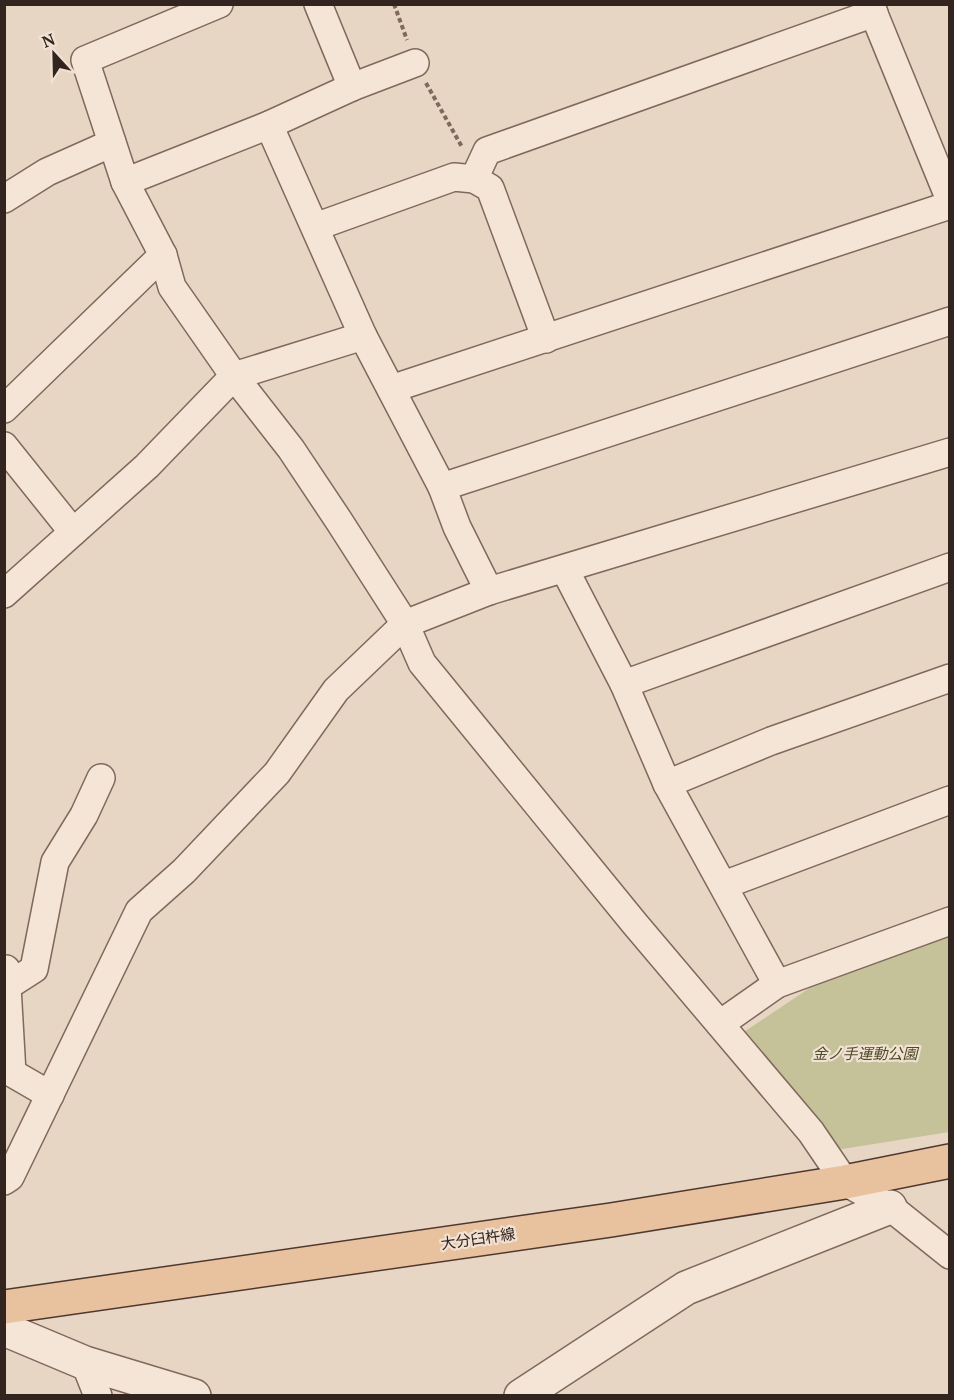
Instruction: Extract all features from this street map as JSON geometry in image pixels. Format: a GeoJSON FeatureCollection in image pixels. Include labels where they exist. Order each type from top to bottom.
{"type":"FeatureCollection","features":[{"type":"Feature","properties":{"kind":"main road","name":"大分臼杵線"},"geometry":{"type":"LineString","coordinates":[[4,1307],[600,1222],[845,1182],[950,1161]]}},
{"type":"Feature","properties":{"kind":"street"},"geometry":{"type":"LineString","coordinates":[[219,4],[85,60],[125,182],[163,255],[172,286],[234,376],[291,449],[405,624],[422,663],[811,1132],[845,1182],[890,1207],[950,1255]]}},
{"type":"Feature","properties":{"kind":"street"},"geometry":{"type":"LineString","coordinates":[[318,4],[352,87]]}},
{"type":"Feature","properties":{"kind":"street"},"geometry":{"type":"LineString","coordinates":[[477,173],[487,151],[872,9],[950,200]]}},
{"type":"Feature","properties":{"kind":"street"},"geometry":{"type":"LineString","coordinates":[[125,182],[269,125],[352,87],[415,63]]}},
{"type":"Feature","properties":{"kind":"street"},"geometry":{"type":"LineString","coordinates":[[269,125],[363,336],[442,487],[458,527],[489,591]]}},
{"type":"Feature","properties":{"kind":"street"},"geometry":{"type":"LineString","coordinates":[[4,199],[47,172],[112,143]]}},
{"type":"Feature","properties":{"kind":"street"},"geometry":{"type":"LineString","coordinates":[[315,227],[454,177],[477,173]]}},
{"type":"Feature","properties":{"kind":"street"},"geometry":{"type":"LineString","coordinates":[[477,173],[490,188],[546,339]]}},
{"type":"Feature","properties":{"kind":"street"},"geometry":{"type":"LineString","coordinates":[[391,389],[950,205]]}},
{"type":"Feature","properties":{"kind":"street"},"geometry":{"type":"LineString","coordinates":[[4,409],[163,255]]}},
{"type":"Feature","properties":{"kind":"street"},"geometry":{"type":"LineString","coordinates":[[442,487],[950,321]]}},
{"type":"Feature","properties":{"kind":"street"},"geometry":{"type":"LineString","coordinates":[[4,594],[147,466],[234,376],[363,336]]}},
{"type":"Feature","properties":{"kind":"street"},"geometry":{"type":"LineString","coordinates":[[4,446],[73,532]]}},
{"type":"Feature","properties":{"kind":"street"},"geometry":{"type":"LineString","coordinates":[[4,1180],[10,1177],[139,911],[184,872],[277,773],[336,690],[405,624],[489,591],[565,570],[950,452]]}},
{"type":"Feature","properties":{"kind":"street"},"geometry":{"type":"LineString","coordinates":[[624,684],[950,567]]}},
{"type":"Feature","properties":{"kind":"street"},"geometry":{"type":"LineString","coordinates":[[565,570],[624,684],[667,784],[724,885],[743,926],[777,984]]}},
{"type":"Feature","properties":{"kind":"street"},"geometry":{"type":"LineString","coordinates":[[667,784],[771,741],[950,678]]}},
{"type":"Feature","properties":{"kind":"street"},"geometry":{"type":"LineString","coordinates":[[50,1095],[12,1073],[5,976],[34,969],[55,862],[84,815],[101,778]]}},
{"type":"Feature","properties":{"kind":"street"},"geometry":{"type":"LineString","coordinates":[[724,885],[950,800]]}},
{"type":"Feature","properties":{"kind":"street"},"geometry":{"type":"LineString","coordinates":[[720,1024],[777,984],[950,921]]}},
{"type":"Feature","properties":{"kind":"street"},"geometry":{"type":"LineString","coordinates":[[521,1395],[686,1288],[890,1207]]}},
{"type":"Feature","properties":{"kind":"street"},"geometry":{"type":"LineString","coordinates":[[4,1329],[85,1363],[194,1395]]}},
{"type":"Feature","properties":{"kind":"street"},"geometry":{"type":"LineString","coordinates":[[85,1363],[98,1395]]}},
{"type":"Feature","properties":{"kind":"path"},"geometry":{"type":"LineString","coordinates":[[394,4],[415,63],[477,173]]}},
{"type":"Feature","properties":{"kind":"green space","name":"金ノ手運動公園"},"geometry":{"type":"Polygon","coordinates":[[[949,930],[949,1132],[836,1150],[741,1034],[817,983],[949,930]]]}}]}
